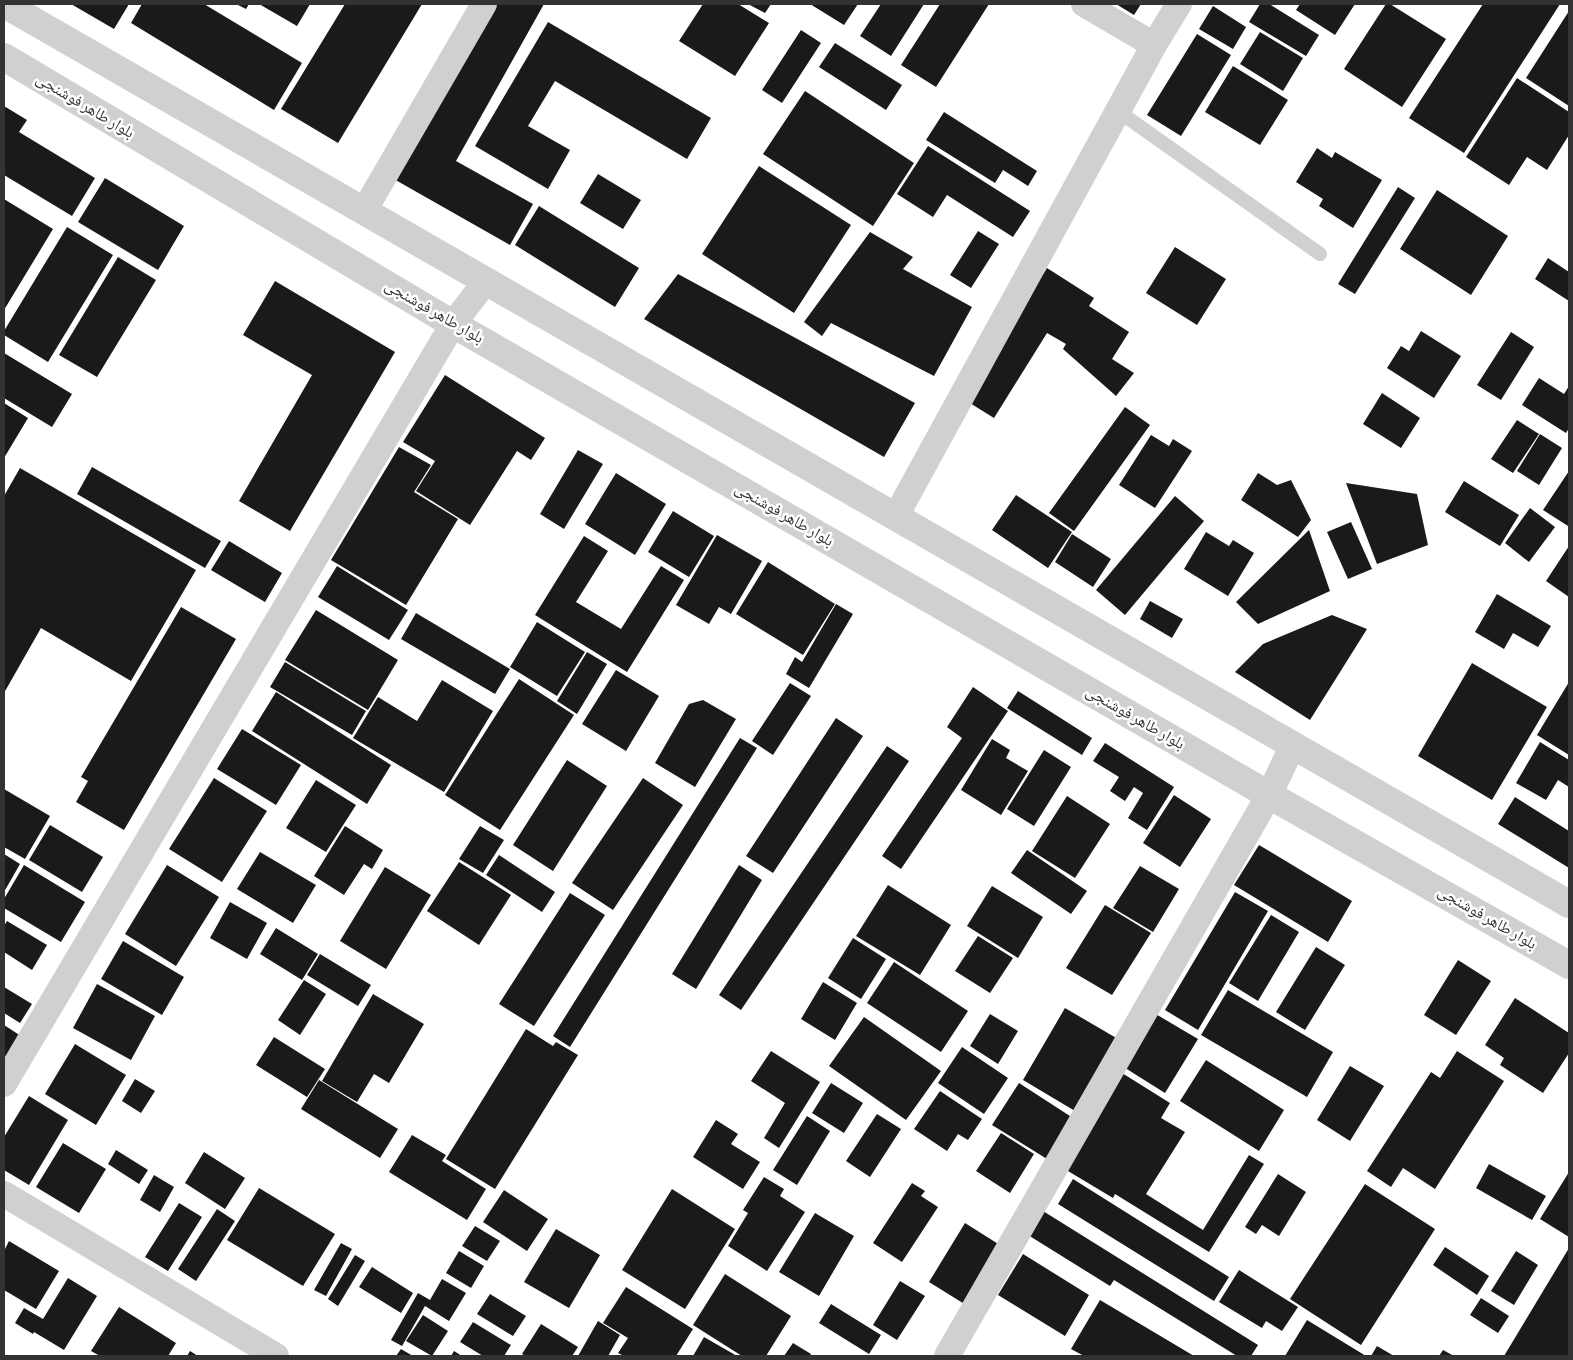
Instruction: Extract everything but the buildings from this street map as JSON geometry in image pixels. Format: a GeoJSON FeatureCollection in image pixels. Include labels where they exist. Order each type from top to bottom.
{"type":"FeatureCollection","features":[{"type":"Feature","properties":{"kind":"street"},"geometry":{"type":"LineString","coordinates":[[4,4],[1569,904]]}},
{"type":"Feature","properties":{"kind":"street"},"geometry":{"type":"LineString","coordinates":[[364,211],[484,4]]}},
{"type":"Feature","properties":{"kind":"street"},"geometry":{"type":"LineString","coordinates":[[1084,4],[1154,45]]}},
{"type":"Feature","properties":{"kind":"street"},"geometry":{"type":"LineString","coordinates":[[896,516],[1154,45],[1179,4]]}},
{"type":"Feature","properties":{"kind":"street","name":"بلوار طاهر فوشنجی"},"geometry":{"type":"LineString","coordinates":[[4,57],[453,324],[1269,795],[1569,965]]}},
{"type":"Feature","properties":{"kind":"street"},"geometry":{"type":"LineString","coordinates":[[4,1084],[453,324],[486,281]]}},
{"type":"Feature","properties":{"kind":"street"},"geometry":{"type":"LineString","coordinates":[[947,1356],[1269,795],[1293,745]]}},
{"type":"Feature","properties":{"kind":"street"},"geometry":{"type":"LineString","coordinates":[[4,1194],[276,1356]]}},
{"type":"Feature","properties":{"kind":"lane"},"geometry":{"type":"LineString","coordinates":[[1118,111],[1320,254]]}}]}
